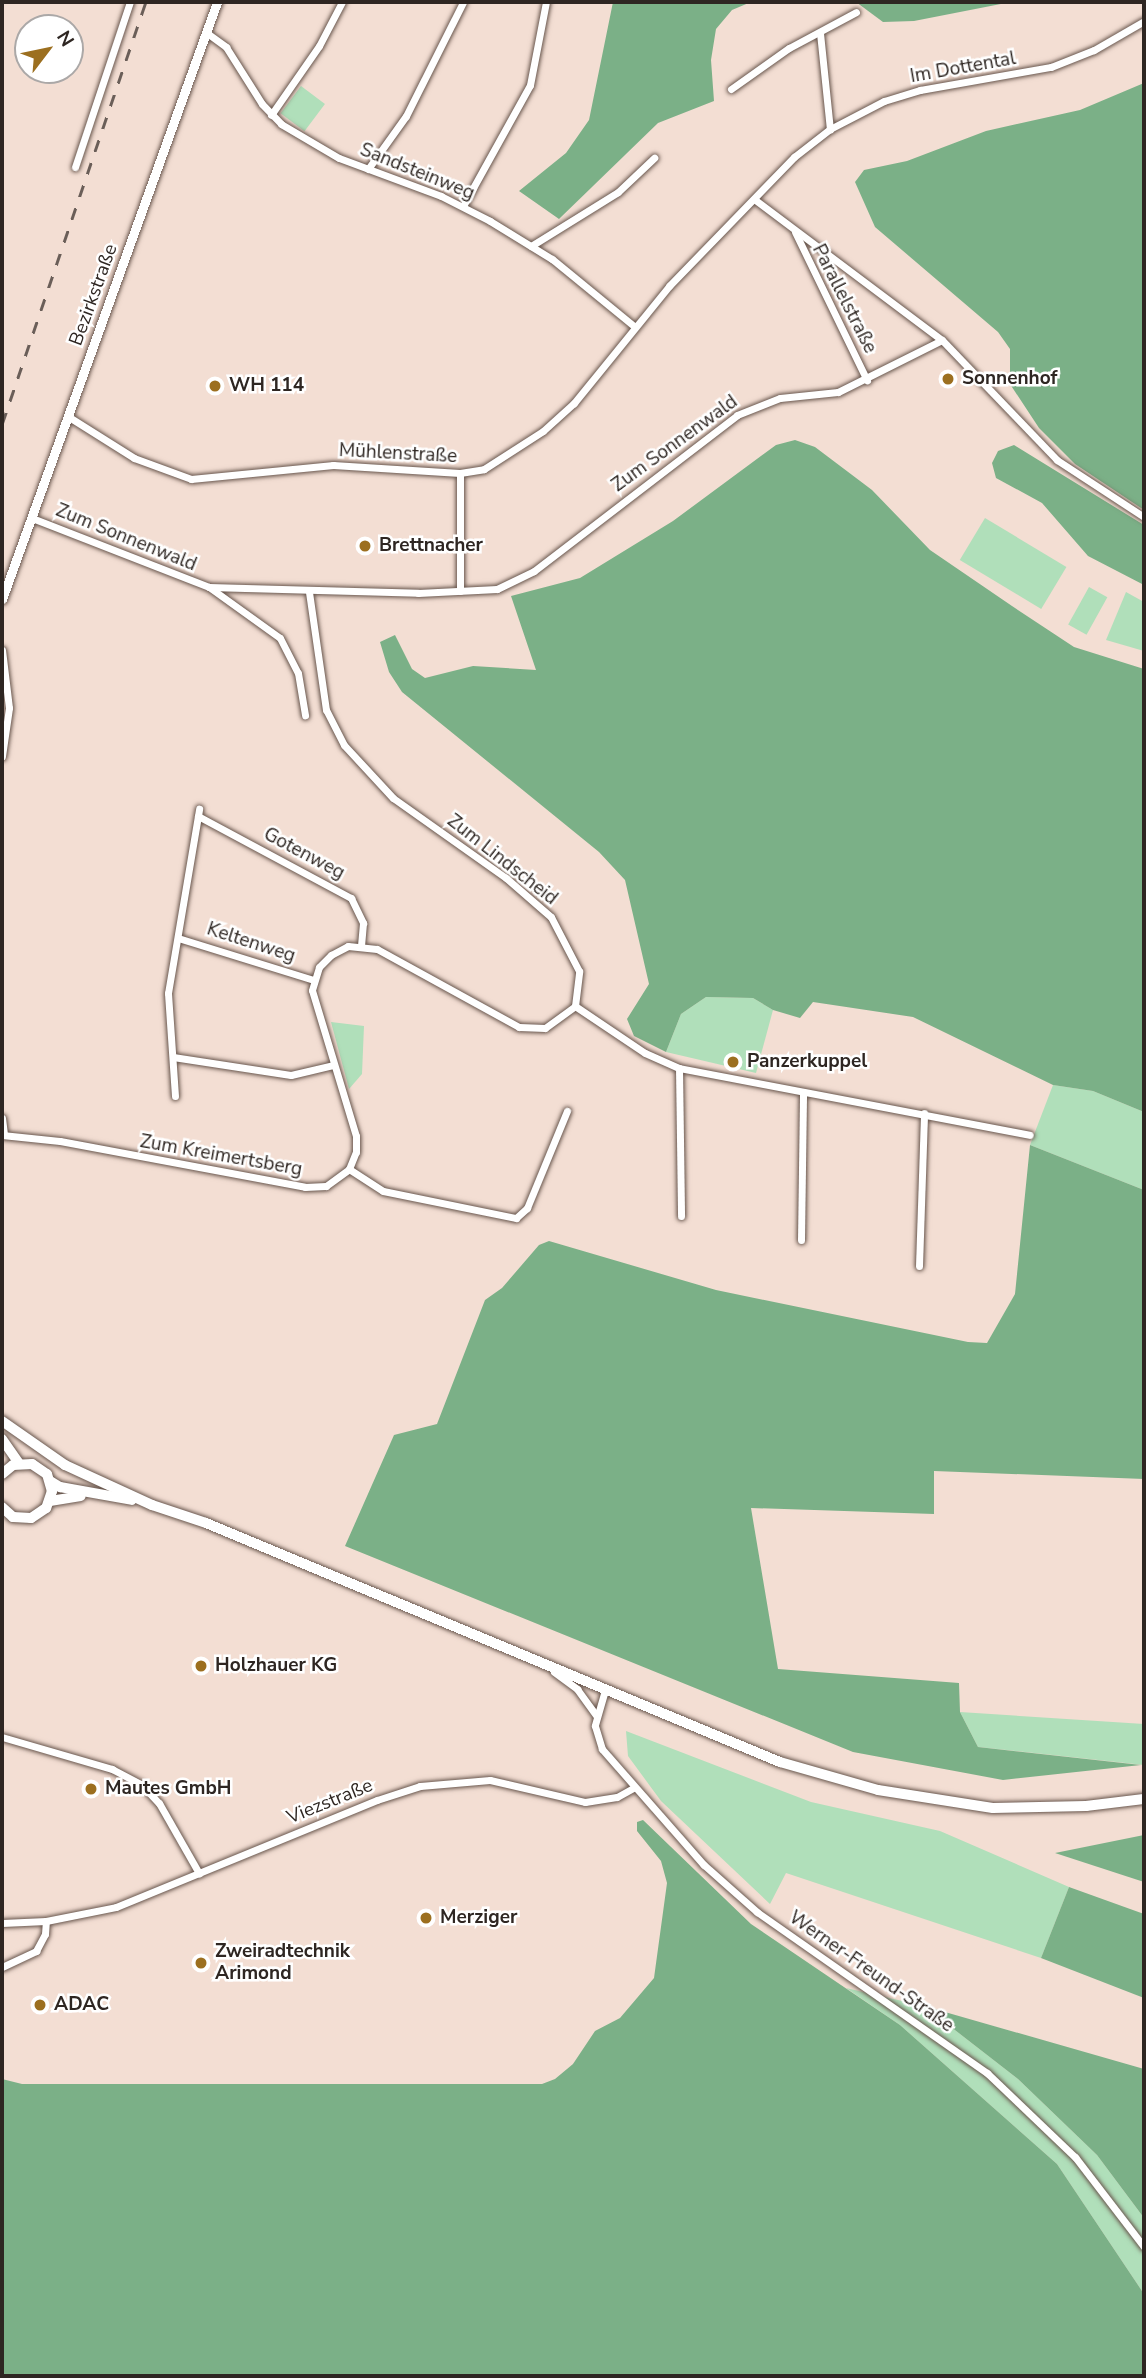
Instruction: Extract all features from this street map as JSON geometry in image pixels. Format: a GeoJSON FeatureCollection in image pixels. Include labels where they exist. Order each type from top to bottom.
{"type":"FeatureCollection","features":[{"type":"Feature","properties":{"kind":"main road"},"geometry":{"type":"LineString","coordinates":[[2,1421],[65,1465],[152,1504],[779,1762],[878,1790],[993,1808],[1144,1799]]}},
{"type":"Feature","properties":{"kind":"main road"},"geometry":{"type":"LineString","coordinates":[[2,1439],[10,1468]]}},
{"type":"Feature","properties":{"kind":"main road"},"geometry":{"type":"LineString","coordinates":[[2,1446],[10,1468]]}},
{"type":"Feature","properties":{"kind":"main road"},"geometry":{"type":"LineString","coordinates":[[10,1468],[37,1466],[50,1481],[60,1487],[152,1504]]}},
{"type":"Feature","properties":{"kind":"main road"},"geometry":{"type":"LineString","coordinates":[[50,1481],[50,1501]]}},
{"type":"Feature","properties":{"kind":"main road"},"geometry":{"type":"LineString","coordinates":[[2,1507],[13,1517],[31,1518],[57,1497],[105,1495]]}},
{"type":"Feature","properties":{"kind":"street"},"geometry":{"type":"LineString","coordinates":[[75,167],[130,2]]}},
{"type":"Feature","properties":{"kind":"street","name":"Bezirkstraße"},"geometry":{"type":"LineString","coordinates":[[2,599],[217,2]]}},
{"type":"Feature","properties":{"kind":"street"},"geometry":{"type":"LineString","coordinates":[[271,115],[319,46],[342,2]]}},
{"type":"Feature","properties":{"kind":"street"},"geometry":{"type":"LineString","coordinates":[[368,169],[411,106],[463,2]]}},
{"type":"Feature","properties":{"kind":"street"},"geometry":{"type":"LineString","coordinates":[[463,206],[530,85],[546,2]]}},
{"type":"Feature","properties":{"kind":"street"},"geometry":{"type":"LineString","coordinates":[[732,89],[789,48],[856,12]]}},
{"type":"Feature","properties":{"kind":"street","name":"Im Dottental"},"geometry":{"type":"LineString","coordinates":[[794,157],[830,130],[884,101],[920,90],[1062,63],[1144,21]]}},
{"type":"Feature","properties":{"kind":"street","name":"Sandsteinweg"},"geometry":{"type":"LineString","coordinates":[[207,33],[226,47],[271,115],[318,148],[463,206],[531,246],[634,326]]}},
{"type":"Feature","properties":{"kind":"street"},"geometry":{"type":"LineString","coordinates":[[820,33],[830,130]]}},
{"type":"Feature","properties":{"kind":"street","name":"Mühlenstraße"},"geometry":{"type":"LineString","coordinates":[[69,416],[134,458],[184,477],[333,466],[460,473],[495,464],[543,431],[594,382],[634,326],[794,157]]}},
{"type":"Feature","properties":{"kind":"street"},"geometry":{"type":"LineString","coordinates":[[531,246],[618,192],[654,158]]}},
{"type":"Feature","properties":{"kind":"street"},"geometry":{"type":"LineString","coordinates":[[754,200],[943,340],[1058,460],[1144,517]]}},
{"type":"Feature","properties":{"kind":"street","name":"Parallelstraße"},"geometry":{"type":"LineString","coordinates":[[794,231],[867,380]]}},
{"type":"Feature","properties":{"kind":"street","name":"Zum Sonnenwald"},"geometry":{"type":"LineString","coordinates":[[209,587],[309,592],[497,589],[524,578],[751,407],[780,398],[838,393],[943,340]]}},
{"type":"Feature","properties":{"kind":"street"},"geometry":{"type":"LineString","coordinates":[[460,473],[460,591]]}},
{"type":"Feature","properties":{"kind":"street","name":"Zum Sonnenwald"},"geometry":{"type":"LineString","coordinates":[[32,518],[209,587],[280,638],[298,673],[305,715]]}},
{"type":"Feature","properties":{"kind":"street","name":"Zum Lindscheid"},"geometry":{"type":"LineString","coordinates":[[309,592],[326,710],[344,745],[393,798],[506,878],[551,918],[579,971],[575,1006]]}},
{"type":"Feature","properties":{"kind":"street"},"geometry":{"type":"LineString","coordinates":[[2,650],[9,708],[2,756]]}},
{"type":"Feature","properties":{"kind":"street","name":"Gotenweg"},"geometry":{"type":"LineString","coordinates":[[184,888],[198,813],[351,898],[363,923],[361,944]]}},
{"type":"Feature","properties":{"kind":"street","name":"Keltenweg"},"geometry":{"type":"LineString","coordinates":[[174,1096],[168,993],[184,888]]}},
{"type":"Feature","properties":{"kind":"street","name":"Keltenweg"},"geometry":{"type":"LineString","coordinates":[[178,938],[314,980]]}},
{"type":"Feature","properties":{"kind":"street"},"geometry":{"type":"LineString","coordinates":[[568,1111],[527,1208],[516,1218],[383,1191],[349,1169],[356,1136],[314,1004],[314,980],[331,955],[361,944],[397,959],[519,1027],[545,1028],[575,1006],[645,1053],[679,1068],[1030,1135]]}},
{"type":"Feature","properties":{"kind":"street"},"geometry":{"type":"LineString","coordinates":[[173,1057],[291,1075],[333,1065]]}},
{"type":"Feature","properties":{"kind":"street"},"geometry":{"type":"LineString","coordinates":[[679,1068],[681,1216]]}},
{"type":"Feature","properties":{"kind":"street"},"geometry":{"type":"LineString","coordinates":[[802,1240],[803,1092]]}},
{"type":"Feature","properties":{"kind":"street"},"geometry":{"type":"LineString","coordinates":[[919,1266],[925,1113]]}},
{"type":"Feature","properties":{"kind":"street"},"geometry":{"type":"LineString","coordinates":[[2,1118],[3,1135]]}},
{"type":"Feature","properties":{"kind":"street","name":"Zum Kreimertsberg"},"geometry":{"type":"LineString","coordinates":[[3,1135],[60,1141],[305,1187],[326,1186],[349,1169]]}},
{"type":"Feature","properties":{"kind":"street","name":"Werner-Freund-Straße"},"geometry":{"type":"LineString","coordinates":[[536,1661],[577,1689],[596,1715],[602,1749],[633,1788],[704,1865],[757,1912],[943,2040],[1024,2105],[1097,2182],[1144,2246]]}},
{"type":"Feature","properties":{"kind":"street"},"geometry":{"type":"LineString","coordinates":[[596,1715],[605,1690]]}},
{"type":"Feature","properties":{"kind":"street"},"geometry":{"type":"LineString","coordinates":[[2,1737],[112,1769],[142,1785],[159,1803],[198,1873]]}},
{"type":"Feature","properties":{"kind":"street","name":"Viezstraße"},"geometry":{"type":"LineString","coordinates":[[2,1923],[46,1921],[117,1907],[420,1786],[491,1780],[585,1802],[614,1798],[633,1788]]}},
{"type":"Feature","properties":{"kind":"street"},"geometry":{"type":"LineString","coordinates":[[2,1967],[36,1951],[45,1934],[46,1921]]}},
{"type":"Feature","properties":{"kind":"green space"},"geometry":{"type":"Polygon","coordinates":[[[613,2],[751,2],[732,10],[716,29],[711,60],[714,101],[658,123],[559,219],[519,191],[566,153],[589,120],[613,2]]]}},
{"type":"Feature","properties":{"kind":"green space"},"geometry":{"type":"Polygon","coordinates":[[[856,2],[1011,2],[914,21],[883,22],[856,2]]]}},
{"type":"Feature","properties":{"kind":"green space"},"geometry":{"type":"Polygon","coordinates":[[[1144,83],[1144,510],[1075,464],[1039,428],[1010,384],[1010,349],[998,332],[875,227],[855,182],[864,170],[907,161],[986,131],[1080,110],[1144,83]]]}},
{"type":"Feature","properties":{"kind":"green space"},"geometry":{"type":"Polygon","coordinates":[[[301,86],[325,104],[304,131],[281,113],[301,86]]]}},
{"type":"Feature","properties":{"kind":"green space"},"geometry":{"type":"Polygon","coordinates":[[[795,440],[815,447],[872,490],[930,550],[1074,647],[1144,669],[1144,1112],[1093,1091],[1053,1085],[913,1017],[813,1002],[800,1018],[773,1010],[753,998],[706,997],[681,1014],[666,1052],[634,1036],[627,1019],[649,984],[625,880],[599,852],[402,692],[389,672],[380,642],[395,635],[412,669],[425,678],[473,666],[536,670],[511,596],[580,578],[673,521],[776,445],[795,440]]]}},
{"type":"Feature","properties":{"kind":"green space"},"geometry":{"type":"Polygon","coordinates":[[[1014,445],[1144,525],[1144,585],[1088,556],[1042,503],[996,478],[992,463],[998,451],[1014,445]]]}},
{"type":"Feature","properties":{"kind":"green space"},"geometry":{"type":"Polygon","coordinates":[[[985,518],[1066,567],[1041,609],[960,560],[985,518]]]}},
{"type":"Feature","properties":{"kind":"green space"},"geometry":{"type":"Polygon","coordinates":[[[1089,587],[1107,597],[1087,635],[1068,625],[1089,587]]]}},
{"type":"Feature","properties":{"kind":"green space"},"geometry":{"type":"Polygon","coordinates":[[[1126,592],[1144,602],[1144,651],[1106,640],[1126,592]]]}},
{"type":"Feature","properties":{"kind":"green space"},"geometry":{"type":"Polygon","coordinates":[[[706,997],[753,998],[773,1010],[756,1073],[666,1052],[681,1014],[706,997]]]}},
{"type":"Feature","properties":{"kind":"green space"},"geometry":{"type":"Polygon","coordinates":[[[331,1022],[364,1026],[362,1074],[349,1089],[331,1022]]]}},
{"type":"Feature","properties":{"kind":"green space"},"geometry":{"type":"Polygon","coordinates":[[[1053,1085],[1093,1091],[1144,1112],[1144,1190],[1030,1145],[1053,1085]]]}},
{"type":"Feature","properties":{"kind":"green space"},"geometry":{"type":"Polygon","coordinates":[[[1030,1145],[1144,1190],[1144,1479],[934,1471],[934,1514],[751,1508],[778,1669],[959,1683],[960,1712],[978,1747],[1141,1765],[1003,1780],[853,1752],[345,1546],[394,1435],[437,1424],[485,1300],[502,1288],[539,1245],[549,1241],[716,1290],[968,1342],[987,1343],[1015,1294],[1030,1145]]]}},
{"type":"Feature","properties":{"kind":"green space"},"geometry":{"type":"Polygon","coordinates":[[[960,1712],[1144,1724],[1144,1765],[978,1747],[960,1712]]]}},
{"type":"Feature","properties":{"kind":"green space"},"geometry":{"type":"Polygon","coordinates":[[[626,1731],[811,1802],[940,1831],[1069,1887],[1041,1958],[786,1873],[770,1904],[661,1801],[628,1756],[626,1731]]]}},
{"type":"Feature","properties":{"kind":"green space"},"geometry":{"type":"Polygon","coordinates":[[[643,1820],[751,1924],[900,2025],[1057,2164],[1144,2294],[1144,2376],[2,2376],[2,2079],[22,2084],[542,2084],[555,2079],[573,2064],[595,2031],[620,2018],[654,1978],[667,1883],[661,1861],[637,1831],[637,1822],[643,1820]]]}},
{"type":"Feature","properties":{"kind":"green space"},"geometry":{"type":"Polygon","coordinates":[[[1144,1835],[1144,1882],[1055,1853],[1144,1835]]]}},
{"type":"Feature","properties":{"kind":"green space"},"geometry":{"type":"Polygon","coordinates":[[[1069,1887],[1144,1914],[1144,1998],[1041,1958],[1069,1887]]]}},
{"type":"Feature","properties":{"kind":"green space"},"geometry":{"type":"Polygon","coordinates":[[[846,1988],[924,2006],[1018,2079],[1097,2155],[1144,2218],[1144,2294],[1057,2164],[900,2025],[846,1988]]]}},
{"type":"Feature","properties":{"kind":"green space"},"geometry":{"type":"Polygon","coordinates":[[[924,2006],[1144,2069],[1144,2218],[1097,2155],[1018,2079],[924,2006]]]}},
{"type":"Feature","properties":{"kind":"railway"},"geometry":{"type":"LineString","coordinates":[[2,424],[146,2]]}},
{"type":"Feature","properties":{"kind":"place","name":"Sonnenhof"},"geometry":{"type":"Point","coordinates":[948,379]}},
{"type":"Feature","properties":{"kind":"place","name":"WH 114"},"geometry":{"type":"Point","coordinates":[215,386]}},
{"type":"Feature","properties":{"kind":"place","name":"Brettnacher"},"geometry":{"type":"Point","coordinates":[365,546]}},
{"type":"Feature","properties":{"kind":"place","name":"Panzerkuppel"},"geometry":{"type":"Point","coordinates":[733,1062]}},
{"type":"Feature","properties":{"kind":"place","name":"Holzhauer KG"},"geometry":{"type":"Point","coordinates":[201,1666]}},
{"type":"Feature","properties":{"kind":"place","name":"Mautes GmbH"},"geometry":{"type":"Point","coordinates":[91,1789]}},
{"type":"Feature","properties":{"kind":"place","name":"Merziger"},"geometry":{"type":"Point","coordinates":[426,1918]}},
{"type":"Feature","properties":{"kind":"place","name":"Zweiradtechnik Arimond"},"geometry":{"type":"Point","coordinates":[201,1963]}},
{"type":"Feature","properties":{"kind":"place","name":"ADAC"},"geometry":{"type":"Point","coordinates":[40,2005]}}]}
